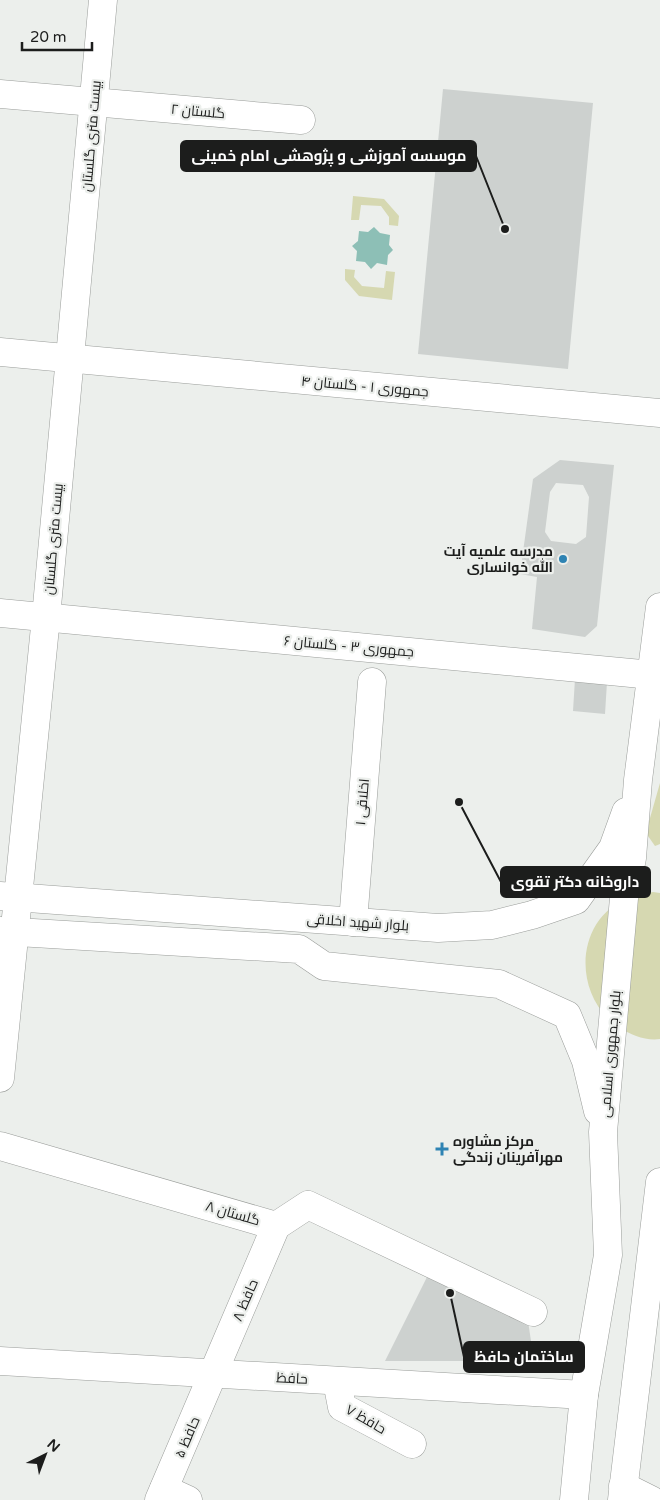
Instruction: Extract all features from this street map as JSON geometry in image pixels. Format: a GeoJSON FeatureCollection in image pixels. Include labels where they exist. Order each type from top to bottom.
{"type":"FeatureCollection","features":[{"type":"Feature","properties":{"kind":"street","name":"بیست متری گلستان"},"geometry":{"type":"LineString","coordinates":[[0,1078],[9,896],[46,617],[103,0]]}},
{"type":"Feature","properties":{"kind":"street","name":"گلستان ۲"},"geometry":{"type":"LineString","coordinates":[[0,94],[301,120]]}},
{"type":"Feature","properties":{"kind":"street","name":"جمهوری ۱ - گلستان ۴"},"geometry":{"type":"LineString","coordinates":[[0,352],[660,414]]}},
{"type":"Feature","properties":{"kind":"street","name":"بلوار جمهوری اسلامی"},"geometry":{"type":"LineString","coordinates":[[574,1500],[584,1395],[608,1254],[605,1227],[603,1132],[624,898],[632,858],[638,780],[660,607]]}},
{"type":"Feature","properties":{"kind":"street","name":"جمهوری ۳ - گلستان ۶"},"geometry":{"type":"LineString","coordinates":[[0,613],[652,675]]}},
{"type":"Feature","properties":{"kind":"street","name":"اخلاقی ۱"},"geometry":{"type":"LineString","coordinates":[[353,922],[372,682]]}},
{"type":"Feature","properties":{"kind":"street","name":"بلوار شهید اخلاقی"},"geometry":{"type":"LineString","coordinates":[[9,896],[438,928],[492,925],[532,915],[576,900],[613,848],[638,780]]}},
{"type":"Feature","properties":{"kind":"street"},"geometry":{"type":"LineString","coordinates":[[7,931],[299,950],[324,966],[499,984],[567,1015],[586,1061],[603,1132]]}},
{"type":"Feature","properties":{"kind":"street","name":"گلستان ۸"},"geometry":{"type":"LineString","coordinates":[[0,1146],[276,1226],[308,1205],[533,1312]]}},
{"type":"Feature","properties":{"kind":"street"},"geometry":{"type":"LineString","coordinates":[[651,1500],[622,1493],[660,1182]]}},
{"type":"Feature","properties":{"kind":"street","name":"حافظ ۸"},"geometry":{"type":"LineString","coordinates":[[214,1374],[276,1226]]}},
{"type":"Feature","properties":{"kind":"street","name":"حافظ"},"geometry":{"type":"LineString","coordinates":[[0,1361],[584,1395]]}},
{"type":"Feature","properties":{"kind":"street","name":"حافظ ۵"},"geometry":{"type":"LineString","coordinates":[[170,1496],[214,1374]]}},
{"type":"Feature","properties":{"kind":"street","name":"حافظ ۷"},"geometry":{"type":"LineString","coordinates":[[337,1380],[342,1407],[412,1444]]}},
{"type":"Feature","properties":{"kind":"green space"},"geometry":{"type":"Polygon","coordinates":[[[353,196],[384,199],[399,216],[398,226],[389,225],[389,217],[381,206],[361,205],[359,220],[351,220],[353,196]]]}},
{"type":"Feature","properties":{"kind":"green space"},"geometry":{"type":"Polygon","coordinates":[[[345,269],[355,270],[354,277],[362,286],[384,288],[386,271],[395,272],[392,300],[359,296],[345,280],[345,269]]]}},
{"type":"Feature","properties":{"kind":"green space"},"geometry":{"type":"Polygon","coordinates":[[[660,783],[660,844],[655,846],[648,836],[648,825],[660,783]]]}},
{"type":"Feature","properties":{"kind":"green space"},"geometry":{"type":"Polygon","coordinates":[[[653,892],[660,893],[660,1039],[644,1038],[629,1033],[604,1014],[593,998],[587,979],[586,959],[589,940],[598,922],[611,908],[630,897],[653,892]]]}},
{"type":"Feature","properties":{"kind":"water"},"geometry":{"type":"Polygon","coordinates":[[[374,227],[380,233],[390,235],[389,245],[393,250],[388,255],[387,265],[377,263],[371,269],[365,262],[356,261],[357,251],[352,246],[358,241],[359,231],[368,232],[374,227]]]}},
{"type":"Feature","properties":{"kind":"building"},"geometry":{"type":"Polygon","coordinates":[[[443,89],[593,103],[568,369],[418,354],[443,89]]]}},
{"type":"Feature","properties":{"kind":"building","name":"مدرسه علمیه آیت الله خوانساری"},"geometry":{"type":"Polygon","coordinates":[[[560,460],[614,465],[597,626],[585,637],[532,629],[537,577],[520,574],[533,479],[560,460]],[[556,483],[550,492],[545,532],[551,541],[576,544],[586,537],[589,497],[583,485],[556,483]]]}},
{"type":"Feature","properties":{"kind":"building"},"geometry":{"type":"Polygon","coordinates":[[[575,679],[607,682],[605,714],[573,711],[575,679]]]}},
{"type":"Feature","properties":{"kind":"building"},"geometry":{"type":"Polygon","coordinates":[[[433,1265],[528,1321],[534,1361],[385,1361],[433,1265]]]}},
{"type":"Feature","properties":{"kind":"place","name":"موسسه آموزشی و پژوهشی امام خمینی"},"geometry":{"type":"Point","coordinates":[505,229]}},
{"type":"Feature","properties":{"kind":"place","name":"مدرسه علمیه آیت الله خوانساری"},"geometry":{"type":"Point","coordinates":[563,559]}},
{"type":"Feature","properties":{"kind":"place","name":"داروخانه دکتر تقوی"},"geometry":{"type":"Point","coordinates":[459,802]}},
{"type":"Feature","properties":{"kind":"place","name":"مرکز مشاوره مهرآفرینان زندگی"},"geometry":{"type":"Point","coordinates":[442,1149]}},
{"type":"Feature","properties":{"kind":"place","name":"ساختمان حافظ"},"geometry":{"type":"Point","coordinates":[450,1293]}}]}
